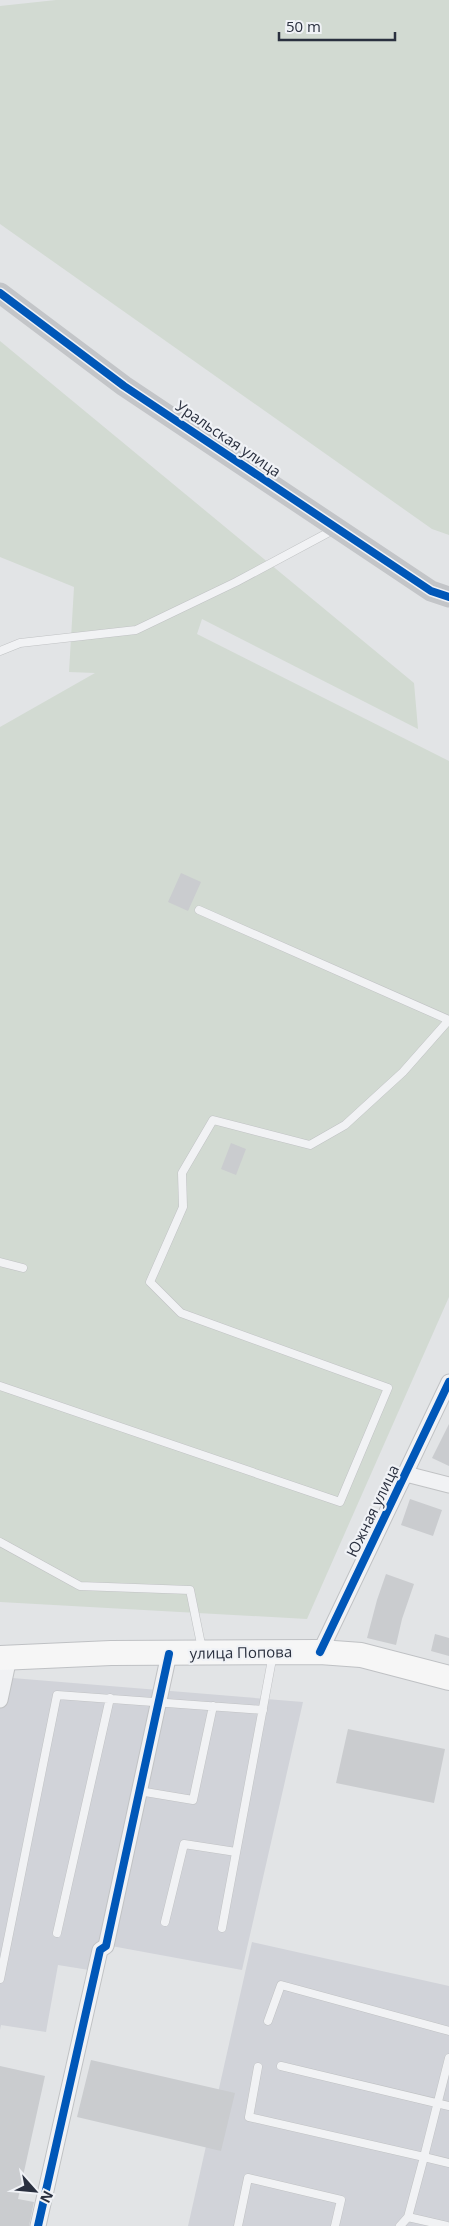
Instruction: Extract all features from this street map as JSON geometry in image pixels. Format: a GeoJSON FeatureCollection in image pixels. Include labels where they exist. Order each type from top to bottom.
{"type":"FeatureCollection","features":[{"type":"Feature","properties":{"kind":"main road","name":"улица Попова"},"geometry":{"type":"LineString","coordinates":[[4,1658],[111,1653],[320,1652],[361,1655],[449,1678]]}},
{"type":"Feature","properties":{"kind":"street","name":"Уральская улица"},"geometry":{"type":"LineString","coordinates":[[0,293],[124,386],[431,591],[449,598]]}},
{"type":"Feature","properties":{"kind":"street","name":"Южная улица"},"geometry":{"type":"LineString","coordinates":[[320,1652],[449,1382]]}},
{"type":"Feature","properties":{"kind":"street"},"geometry":{"type":"LineString","coordinates":[[406,1474],[449,1485]]}},
{"type":"Feature","properties":{"kind":"street"},"geometry":{"type":"LineString","coordinates":[[38,2226],[100,1950],[106,1946],[169,1654]]}},
{"type":"Feature","properties":{"kind":"street"},"geometry":{"type":"LineString","coordinates":[[0,1700],[4,1658]]}},
{"type":"Feature","properties":{"kind":"lane"},"geometry":{"type":"LineString","coordinates":[[0,651],[20,643],[136,630],[236,582],[337,528]]}},
{"type":"Feature","properties":{"kind":"lane"},"geometry":{"type":"LineString","coordinates":[[0,1386],[340,1502],[388,1388],[181,1313],[150,1282],[184,1207],[182,1173],[213,1120],[310,1145],[345,1125],[360,1112],[403,1072],[449,1020],[199,910]]}},
{"type":"Feature","properties":{"kind":"lane"},"geometry":{"type":"LineString","coordinates":[[0,1262],[23,1268]]}},
{"type":"Feature","properties":{"kind":"lane"},"geometry":{"type":"LineString","coordinates":[[0,1542],[80,1586],[190,1590],[203,1654]]}},
{"type":"Feature","properties":{"kind":"lane"},"geometry":{"type":"LineString","coordinates":[[222,1928],[274,1652]]}},
{"type":"Feature","properties":{"kind":"lane"},"geometry":{"type":"LineString","coordinates":[[0,1979],[57,1695],[263,1710]]}},
{"type":"Feature","properties":{"kind":"lane"},"geometry":{"type":"LineString","coordinates":[[57,1933],[110,1698]]}},
{"type":"Feature","properties":{"kind":"lane"},"geometry":{"type":"LineString","coordinates":[[139,1791],[193,1800],[213,1706]]}},
{"type":"Feature","properties":{"kind":"lane"},"geometry":{"type":"LineString","coordinates":[[165,1922],[184,1844],[236,1852]]}},
{"type":"Feature","properties":{"kind":"lane"},"geometry":{"type":"LineString","coordinates":[[268,2021],[281,1985],[449,2031]]}},
{"type":"Feature","properties":{"kind":"lane"},"geometry":{"type":"LineString","coordinates":[[400,2226],[408,2217],[449,2058]]}},
{"type":"Feature","properties":{"kind":"lane"},"geometry":{"type":"LineString","coordinates":[[281,2066],[449,2106]]}},
{"type":"Feature","properties":{"kind":"lane"},"geometry":{"type":"LineString","coordinates":[[258,2067],[249,2117],[449,2164]]}},
{"type":"Feature","properties":{"kind":"lane"},"geometry":{"type":"LineString","coordinates":[[238,2226],[248,2178],[341,2200],[335,2226]]}},
{"type":"Feature","properties":{"kind":"lane"},"geometry":{"type":"LineString","coordinates":[[408,2217],[447,2226]]}},
{"type":"Feature","properties":{"kind":"shaded area"},"geometry":{"type":"Polygon","coordinates":[[[56,0],[449,0],[449,535],[432,529],[0,224],[0,6],[56,0]]]}},
{"type":"Feature","properties":{"kind":"shaded area"},"geometry":{"type":"Polygon","coordinates":[[[0,341],[414,683],[418,729],[202,619],[197,634],[449,761],[449,1297],[307,1619],[0,1602],[0,727],[95,673],[69,672],[74,587],[0,557],[0,341]]]}},
{"type":"Feature","properties":{"kind":"shaded area"},"geometry":{"type":"Polygon","coordinates":[[[0,1677],[303,1702],[242,1970],[95,1943],[89,1970],[58,1965],[46,2032],[1,2025],[0,2030],[0,1677]]]}},
{"type":"Feature","properties":{"kind":"shaded area"},"geometry":{"type":"Polygon","coordinates":[[[252,1942],[449,1986],[449,2226],[188,2226],[252,1942]]]}},
{"type":"Feature","properties":{"kind":"building"},"geometry":{"type":"Polygon","coordinates":[[[181,873],[201,882],[188,911],[168,902],[181,873]]]}},
{"type":"Feature","properties":{"kind":"building"},"geometry":{"type":"Polygon","coordinates":[[[231,1143],[246,1149],[236,1175],[221,1169],[231,1143]]]}},
{"type":"Feature","properties":{"kind":"building"},"geometry":{"type":"Polygon","coordinates":[[[449,1424],[449,1466],[432,1458],[449,1424]]]}},
{"type":"Feature","properties":{"kind":"building"},"geometry":{"type":"Polygon","coordinates":[[[410,1499],[442,1510],[433,1536],[401,1525],[410,1499]]]}},
{"type":"Feature","properties":{"kind":"building"},"geometry":{"type":"Polygon","coordinates":[[[386,1574],[414,1584],[402,1619],[396,1645],[367,1638],[386,1574]]]}},
{"type":"Feature","properties":{"kind":"building"},"geometry":{"type":"Polygon","coordinates":[[[435,1634],[449,1638],[449,1656],[431,1651],[435,1634]]]}},
{"type":"Feature","properties":{"kind":"building"},"geometry":{"type":"Polygon","coordinates":[[[348,1729],[445,1749],[434,1803],[336,1783],[348,1729]]]}},
{"type":"Feature","properties":{"kind":"building"},"geometry":{"type":"Polygon","coordinates":[[[91,2060],[235,2093],[221,2151],[77,2117],[91,2060]]]}},
{"type":"Feature","properties":{"kind":"building"},"geometry":{"type":"Polygon","coordinates":[[[0,2066],[45,2076],[18,2199],[34,2202],[29,2226],[0,2226],[0,2066]]]}},
{"type":"Feature","properties":{"kind":"cycle path"},"geometry":{"type":"LineString","coordinates":[[0,293],[124,386],[431,591],[449,597]]}},
{"type":"Feature","properties":{"kind":"cycle path"},"geometry":{"type":"LineString","coordinates":[[320,1652],[449,1382]]}},
{"type":"Feature","properties":{"kind":"cycle path"},"geometry":{"type":"LineString","coordinates":[[38,2226],[100,1950],[106,1946],[169,1654]]}}]}
